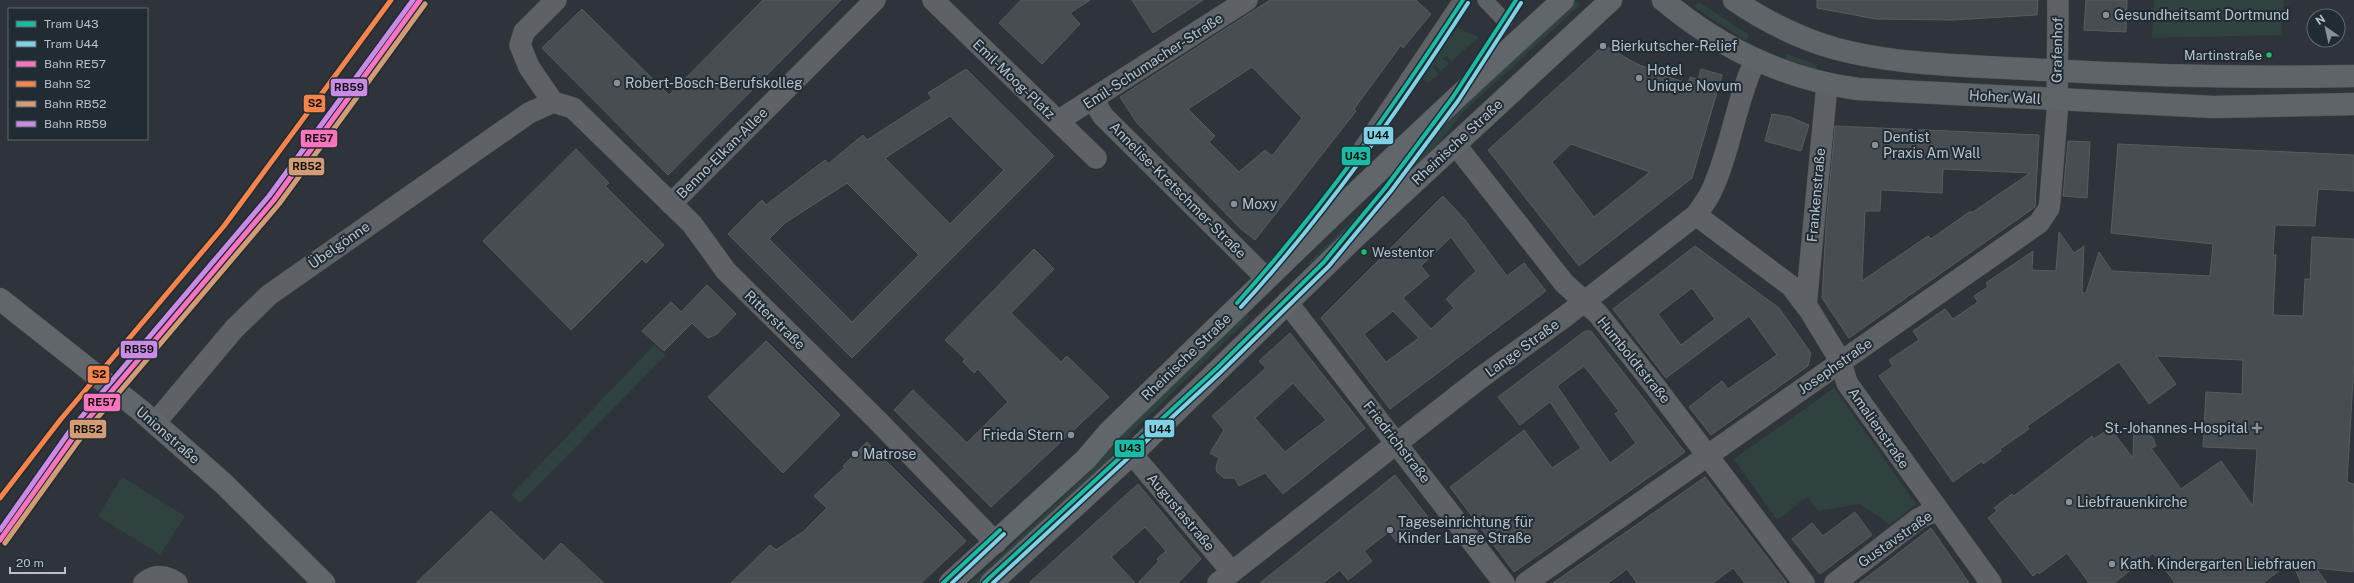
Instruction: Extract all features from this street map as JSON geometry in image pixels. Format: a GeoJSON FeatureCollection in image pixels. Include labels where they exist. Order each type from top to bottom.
{"type":"FeatureCollection","features":[{"type":"Feature","properties":{"kind":"main road","name":"Rheinische Straße"},"geometry":{"type":"LineString","coordinates":[[950,583],[996,543],[1086,459],[1109,432],[1267,279],[1476,79],[1563,0]]}},
{"type":"Feature","properties":{"kind":"main road","name":"Rheinische Straße"},"geometry":{"type":"LineString","coordinates":[[991,583],[1132,454],[1288,302],[1610,0]]}},
{"type":"Feature","properties":{"kind":"main road"},"geometry":{"type":"LineString","coordinates":[[1734,0],[1780,27],[1837,49],[1890,59],[2056,70],[2195,77],[2354,76]]}},
{"type":"Feature","properties":{"kind":"main road","name":"Hoher Wall"},"geometry":{"type":"LineString","coordinates":[[1669,5],[1715,38],[1752,68],[1858,89],[2213,107],[2354,104]]}},
{"type":"Feature","properties":{"kind":"main road"},"geometry":{"type":"LineString","coordinates":[[1267,279],[1288,302]]}},
{"type":"Feature","properties":{"kind":"main road","name":"Unionstraße"},"geometry":{"type":"LineString","coordinates":[[0,299],[155,423],[223,483],[324,583]]}},
{"type":"Feature","properties":{"kind":"street"},"geometry":{"type":"LineString","coordinates":[[553,102],[530,67],[520,45],[524,32],[556,0]]}},
{"type":"Feature","properties":{"kind":"street","name":"Benno-Elkan-Allee"},"geometry":{"type":"LineString","coordinates":[[671,204],[875,0]]}},
{"type":"Feature","properties":{"kind":"street","name":"Emil-Moog-Platz"},"geometry":{"type":"LineString","coordinates":[[933,0],[1096,158]]}},
{"type":"Feature","properties":{"kind":"street","name":"Emil-Schumacher-Straße"},"geometry":{"type":"LineString","coordinates":[[1058,122],[1247,0]]}},
{"type":"Feature","properties":{"kind":"street"},"geometry":{"type":"LineString","coordinates":[[1352,163],[1460,0]]}},
{"type":"Feature","properties":{"kind":"street"},"geometry":{"type":"LineString","coordinates":[[1484,0],[1505,21]]}},
{"type":"Feature","properties":{"kind":"street","name":"Grafenhof"},"geometry":{"type":"LineString","coordinates":[[2056,99],[2058,0]]}},
{"type":"Feature","properties":{"kind":"street","name":"Lange Straße"},"geometry":{"type":"LineString","coordinates":[[1224,577],[1276,540],[1397,442],[1585,301],[1696,215],[1711,193],[1752,68]]}},
{"type":"Feature","properties":{"kind":"street","name":"Frankenstraße"},"geometry":{"type":"LineString","coordinates":[[1806,306],[1827,84]]}},
{"type":"Feature","properties":{"kind":"street","name":"Annelise-Kretschmer-Straße"},"geometry":{"type":"LineString","coordinates":[[1098,97],[1097,106],[1103,116],[1267,279]]}},
{"type":"Feature","properties":{"kind":"street","name":"Josephstraße"},"geometry":{"type":"LineString","coordinates":[[1526,583],[2039,223],[2049,208],[2056,99]]}},
{"type":"Feature","properties":{"kind":"street","name":"Ritterstraße"},"geometry":{"type":"LineString","coordinates":[[553,102],[573,108],[692,224],[726,271],[877,420],[996,543]]}},
{"type":"Feature","properties":{"kind":"street","name":"Übelgönne"},"geometry":{"type":"LineString","coordinates":[[155,423],[234,329],[269,295],[529,113],[553,102]]}},
{"type":"Feature","properties":{"kind":"street","name":"Humboldtstraße"},"geometry":{"type":"LineString","coordinates":[[1455,144],[1564,283],[1585,301],[1651,381],[1708,454],[1804,583]]}},
{"type":"Feature","properties":{"kind":"street","name":"Amalienstraße"},"geometry":{"type":"LineString","coordinates":[[1696,215],[1791,286],[1806,306],[1841,362],[1847,383],[1936,510],[1990,583]]}},
{"type":"Feature","properties":{"kind":"street","name":"Friedrichstraße"},"geometry":{"type":"LineString","coordinates":[[1288,302],[1504,583]]}},
{"type":"Feature","properties":{"kind":"street","name":"Augustastraße"},"geometry":{"type":"LineString","coordinates":[[1132,454],[1224,577]]}},
{"type":"Feature","properties":{"kind":"street","name":"Gustavstraße"},"geometry":{"type":"LineString","coordinates":[[1835,583],[1918,519],[1936,510]]}},
{"type":"Feature","properties":{"kind":"street"},"geometry":{"type":"LineString","coordinates":[[144,583],[155,576],[169,578],[177,583]]}},
{"type":"Feature","properties":{"kind":"green space"},"geometry":{"type":"Polygon","coordinates":[[[1576,0],[1580,5],[1462,113],[1433,151],[1313,266],[1309,262],[1429,146],[1452,114],[1576,0]]]}},
{"type":"Feature","properties":{"kind":"green space"},"geometry":{"type":"Polygon","coordinates":[[[2154,0],[2284,0],[2281,35],[2152,38],[2154,0]]]}},
{"type":"Feature","properties":{"kind":"green space"},"geometry":{"type":"Polygon","coordinates":[[[1699,2],[1749,35],[1746,41],[1694,7],[1699,2]]]}},
{"type":"Feature","properties":{"kind":"green space"},"geometry":{"type":"Polygon","coordinates":[[[1457,28],[1479,37],[1451,62],[1447,56],[1443,58],[1449,64],[1441,71],[1435,65],[1433,67],[1439,74],[1428,83],[1419,77],[1457,28]]]}},
{"type":"Feature","properties":{"kind":"green space"},"geometry":{"type":"Polygon","coordinates":[[[1787,54],[1817,65],[1816,69],[1785,59],[1787,54]]]}},
{"type":"Feature","properties":{"kind":"green space"},"geometry":{"type":"Polygon","coordinates":[[[1245,312],[1250,317],[1120,444],[1098,474],[980,583],[971,583],[1089,473],[1111,444],[1245,312]]]}},
{"type":"Feature","properties":{"kind":"green space"},"geometry":{"type":"Polygon","coordinates":[[[654,345],[666,355],[520,503],[511,495],[654,345]]]}},
{"type":"Feature","properties":{"kind":"green space"},"geometry":{"type":"Polygon","coordinates":[[[1834,388],[1916,504],[1890,525],[1860,504],[1818,511],[1807,497],[1777,520],[1734,459],[1834,388]]]}},
{"type":"Feature","properties":{"kind":"green space"},"geometry":{"type":"Polygon","coordinates":[[[122,477],[185,516],[160,555],[98,516],[122,477]]]}},
{"type":"Feature","properties":{"kind":"building","name":"Robert-Bosch-Berufskolleg"},"geometry":{"type":"Polygon","coordinates":[[[763,0],[841,0],[668,175],[542,48],[582,9],[669,95],[763,0]]]}},
{"type":"Feature","properties":{"kind":"building"},"geometry":{"type":"Polygon","coordinates":[[[1021,0],[1090,0],[1070,13],[1080,24],[1042,64],[999,23],[1021,0]]]}},
{"type":"Feature","properties":{"kind":"building"},"geometry":{"type":"Polygon","coordinates":[[[1132,0],[1203,0],[1153,33],[1132,0]]]}},
{"type":"Feature","properties":{"kind":"building"},"geometry":{"type":"Polygon","coordinates":[[[1270,0],[1416,0],[1431,14],[1403,48],[1401,45],[1354,109],[1356,111],[1255,240],[1241,229],[1137,123],[1120,97],[1270,0]],[[1252,67],[1188,109],[1215,136],[1209,142],[1239,172],[1265,150],[1272,156],[1302,118],[1252,67]]]}},
{"type":"Feature","properties":{"kind":"building"},"geometry":{"type":"Polygon","coordinates":[[[1817,0],[2038,0],[2037,15],[1952,20],[1876,19],[1817,8],[1817,0]]]}},
{"type":"Feature","properties":{"kind":"building","name":"Gesundheitsamt Dortmund"},"geometry":{"type":"Polygon","coordinates":[[[2086,0],[2127,0],[2126,32],[2084,30],[2086,0]]]}},
{"type":"Feature","properties":{"kind":"building"},"geometry":{"type":"Polygon","coordinates":[[[1604,45],[1635,63],[1661,75],[1688,83],[1690,77],[1698,79],[1701,69],[1722,75],[1692,178],[1579,266],[1488,150],[1604,45]],[[1571,144],[1552,162],[1594,217],[1650,172],[1571,144]]]}},
{"type":"Feature","properties":{"kind":"building"},"geometry":{"type":"Polygon","coordinates":[[[966,69],[1054,156],[852,358],[728,234],[762,200],[766,205],[825,160],[828,164],[863,135],[867,140],[932,98],[928,93],[966,69]],[[950,116],[885,158],[950,224],[1004,170],[950,116]],[[847,183],[785,223],[769,239],[852,322],[919,255],[847,183]]]}},
{"type":"Feature","properties":{"kind":"building"},"geometry":{"type":"Polygon","coordinates":[[[1772,114],[1790,117],[1809,125],[1801,151],[1765,141],[1772,114]]]}},
{"type":"Feature","properties":{"kind":"building"},"geometry":{"type":"Polygon","coordinates":[[[1835,126],[2039,135],[2035,207],[1849,338],[1822,298],[1826,226],[1835,126]],[[1943,169],[1942,193],[1881,190],[1880,211],[1865,211],[1862,281],[1928,236],[1931,239],[1969,212],[1973,212],[2030,173],[1943,169]]]}},
{"type":"Feature","properties":{"kind":"building"},"geometry":{"type":"Polygon","coordinates":[[[2068,141],[2090,142],[2087,198],[2063,196],[2068,141]]]}},
{"type":"Feature","properties":{"kind":"building","name":"St.-Johannes-Hospital"},"geometry":{"type":"Polygon","coordinates":[[[2118,144],[2354,155],[2354,191],[2318,189],[2315,226],[2275,225],[2273,255],[2276,255],[2273,315],[2303,316],[2305,279],[2310,279],[2312,237],[2354,239],[2354,363],[2347,482],[2354,484],[2353,572],[2316,568],[2327,583],[2301,583],[2292,561],[2263,583],[2175,583],[2153,553],[2114,583],[2089,583],[2067,553],[2039,574],[2038,572],[2033,576],[1988,518],[1997,511],[1994,508],[2012,494],[2014,496],[2092,436],[2094,439],[2110,428],[2133,458],[2134,424],[2153,438],[2156,446],[2151,448],[2181,489],[2221,461],[2253,506],[2257,449],[2203,447],[2206,392],[2242,394],[2243,360],[2156,356],[2176,384],[2149,404],[2119,362],[2027,426],[2029,429],[2000,449],[2001,451],[1983,464],[1982,461],[1953,482],[1879,376],[1893,366],[1889,360],[1919,340],[1913,331],[1945,309],[1953,319],[1978,302],[1974,296],[1988,287],[1986,283],[2033,251],[2032,270],[2056,271],[2059,232],[2074,253],[2084,246],[2082,293],[2086,293],[2099,252],[2112,271],[2210,276],[2213,244],[2111,233],[2118,144]]]}},
{"type":"Feature","properties":{"kind":"building"},"geometry":{"type":"Polygon","coordinates":[[[576,149],[609,183],[605,186],[664,245],[646,263],[642,259],[571,330],[483,241],[576,149]]]}},
{"type":"Feature","properties":{"kind":"building"},"geometry":{"type":"Polygon","coordinates":[[[1443,196],[1465,220],[1507,276],[1524,263],[1546,291],[1390,409],[1321,318],[1443,196]],[[1451,237],[1421,266],[1429,276],[1403,298],[1431,329],[1454,308],[1446,299],[1476,271],[1451,237]],[[1393,311],[1364,334],[1386,362],[1419,338],[1393,311]]]}},
{"type":"Feature","properties":{"kind":"building"},"geometry":{"type":"Polygon","coordinates":[[[1695,246],[1779,308],[1811,353],[1808,366],[1711,435],[1689,407],[1722,381],[1728,389],[1777,355],[1749,316],[1666,378],[1613,309],[1695,246]],[[1692,288],[1658,314],[1681,345],[1715,319],[1692,288]]]}},
{"type":"Feature","properties":{"kind":"building"},"geometry":{"type":"Polygon","coordinates":[[[1034,249],[1054,269],[1011,313],[1061,362],[1067,356],[1109,397],[991,507],[894,410],[913,390],[967,443],[1008,402],[978,369],[974,373],[963,362],[965,359],[945,340],[1034,249]]]}},
{"type":"Feature","properties":{"kind":"building"},"geometry":{"type":"Polygon","coordinates":[[[707,285],[736,314],[717,334],[708,338],[692,323],[664,351],[642,331],[671,302],[681,312],[707,285]]]}},
{"type":"Feature","properties":{"kind":"building"},"geometry":{"type":"Polygon","coordinates":[[[1585,331],[1591,331],[1685,452],[1514,572],[1450,487],[1524,430],[1552,468],[1581,448],[1550,402],[1520,425],[1498,397],[1585,331]],[[1584,366],[1557,386],[1610,463],[1636,443],[1615,414],[1619,411],[1584,366]]]}},
{"type":"Feature","properties":{"kind":"building"},"geometry":{"type":"Polygon","coordinates":[[[1290,333],[1365,428],[1283,494],[1265,473],[1239,486],[1235,478],[1224,478],[1217,472],[1216,467],[1219,458],[1210,453],[1224,430],[1212,416],[1266,368],[1259,361],[1290,333]],[[1293,383],[1255,418],[1285,452],[1326,420],[1293,383]]]}},
{"type":"Feature","properties":{"kind":"building"},"geometry":{"type":"Polygon","coordinates":[[[766,341],[840,415],[783,473],[708,397],[766,341]]]}},
{"type":"Feature","properties":{"kind":"building"},"geometry":{"type":"Polygon","coordinates":[[[867,442],[966,541],[921,583],[731,583],[770,545],[776,550],[804,531],[827,508],[814,496],[845,467],[843,466],[867,442]]]}},
{"type":"Feature","properties":{"kind":"building"},"geometry":{"type":"Polygon","coordinates":[[[1395,475],[1428,517],[1397,542],[1389,532],[1364,551],[1372,561],[1348,580],[1340,570],[1323,583],[1260,583],[1395,475]]]}},
{"type":"Feature","properties":{"kind":"building"},"geometry":{"type":"Polygon","coordinates":[[[1705,477],[1787,583],[1745,583],[1733,568],[1713,583],[1637,583],[1627,569],[1608,583],[1553,583],[1705,477]]]}},
{"type":"Feature","properties":{"kind":"building"},"geometry":{"type":"Polygon","coordinates":[[[1138,484],[1201,559],[1178,583],[1138,583],[1159,561],[1157,559],[1166,551],[1145,527],[1111,557],[1135,583],[1029,583],[1138,484]]]}},
{"type":"Feature","properties":{"kind":"building"},"geometry":{"type":"Polygon","coordinates":[[[491,511],[544,561],[561,543],[604,583],[416,583],[491,511]]]}},
{"type":"Feature","properties":{"kind":"building"},"geometry":{"type":"Polygon","coordinates":[[[1855,512],[1872,535],[1820,574],[1792,539],[1812,523],[1823,536],[1855,512]]]}},
{"type":"Feature","properties":{"kind":"building"},"geometry":{"type":"Polygon","coordinates":[[[1931,528],[1969,583],[1859,583],[1883,565],[1931,528]]]}},
{"type":"Feature","properties":{"kind":"tram line","name":"U43"},"geometry":{"type":"LineString","coordinates":[[1237,303],[1328,194],[1384,118],[1463,0]]}},
{"type":"Feature","properties":{"kind":"tram line","name":"U43"},"geometry":{"type":"LineString","coordinates":[[984,583],[1217,368],[1324,262],[1386,187],[1453,97],[1516,0]]}},
{"type":"Feature","properties":{"kind":"tram line","name":"U44"},"geometry":{"type":"LineString","coordinates":[[1241,307],[1303,235],[1361,160],[1416,82],[1468,3]]}},
{"type":"Feature","properties":{"kind":"tram line","name":"U44"},"geometry":{"type":"LineString","coordinates":[[993,583],[1221,372],[1329,266],[1391,191],[1458,101],[1521,3]]}},
{"type":"Feature","properties":{"kind":"tram line","name":"U43"},"geometry":{"type":"LineString","coordinates":[[943,583],[1000,530]]}},
{"type":"Feature","properties":{"kind":"tram line","name":"U44"},"geometry":{"type":"LineString","coordinates":[[952,583],[1004,534]]}},
{"type":"Feature","properties":{"kind":"rail line","name":"S2"},"geometry":{"type":"LineString","coordinates":[[0,498],[61,419],[224,226],[391,0]]}},
{"type":"Feature","properties":{"kind":"rail line","name":"RB59"},"geometry":{"type":"LineString","coordinates":[[0,530],[72,428],[269,196],[413,0]]}},
{"type":"Feature","properties":{"kind":"rail line","name":"RE57"},"geometry":{"type":"LineString","coordinates":[[0,540],[77,432],[274,200],[420,0]]}},
{"type":"Feature","properties":{"kind":"rail line","name":"RB52"},"geometry":{"type":"LineString","coordinates":[[5,543],[82,436],[279,204],[425,4]]}},
{"type":"Feature","properties":{"kind":"place","name":"Gesundheitsamt Dortmund"},"geometry":{"type":"Point","coordinates":[2106,15]}},
{"type":"Feature","properties":{"kind":"place","name":"Bierkutscher-Relief"},"geometry":{"type":"Point","coordinates":[1603,46]}},
{"type":"Feature","properties":{"kind":"place","name":"Martinstraße"},"geometry":{"type":"Point","coordinates":[2269,55]}},
{"type":"Feature","properties":{"kind":"place","name":"Hotel Unique Novum"},"geometry":{"type":"Point","coordinates":[1639,78]}},
{"type":"Feature","properties":{"kind":"place","name":"Robert-Bosch-Berufskolleg"},"geometry":{"type":"Point","coordinates":[617,83]}},
{"type":"Feature","properties":{"kind":"place","name":"Dentist Praxis Am Wall"},"geometry":{"type":"Point","coordinates":[1875,145]}},
{"type":"Feature","properties":{"kind":"place","name":"Moxy"},"geometry":{"type":"Point","coordinates":[1234,204]}},
{"type":"Feature","properties":{"kind":"place","name":"Westentor"},"geometry":{"type":"Point","coordinates":[1364,252]}},
{"type":"Feature","properties":{"kind":"place","name":"St.-Johannes-Hospital"},"geometry":{"type":"Point","coordinates":[2257,428]}},
{"type":"Feature","properties":{"kind":"place","name":"Frieda Stern"},"geometry":{"type":"Point","coordinates":[1071,435]}},
{"type":"Feature","properties":{"kind":"place","name":"Matrose"},"geometry":{"type":"Point","coordinates":[855,454]}},
{"type":"Feature","properties":{"kind":"place","name":"Liebfrauenkirche"},"geometry":{"type":"Point","coordinates":[2069,502]}},
{"type":"Feature","properties":{"kind":"place","name":"Tageseinrichtung für Kinder Lange Straße"},"geometry":{"type":"Point","coordinates":[1390,530]}},
{"type":"Feature","properties":{"kind":"place","name":"Kath. Kindergarten Liebfrauen"},"geometry":{"type":"Point","coordinates":[2112,564]}}]}
